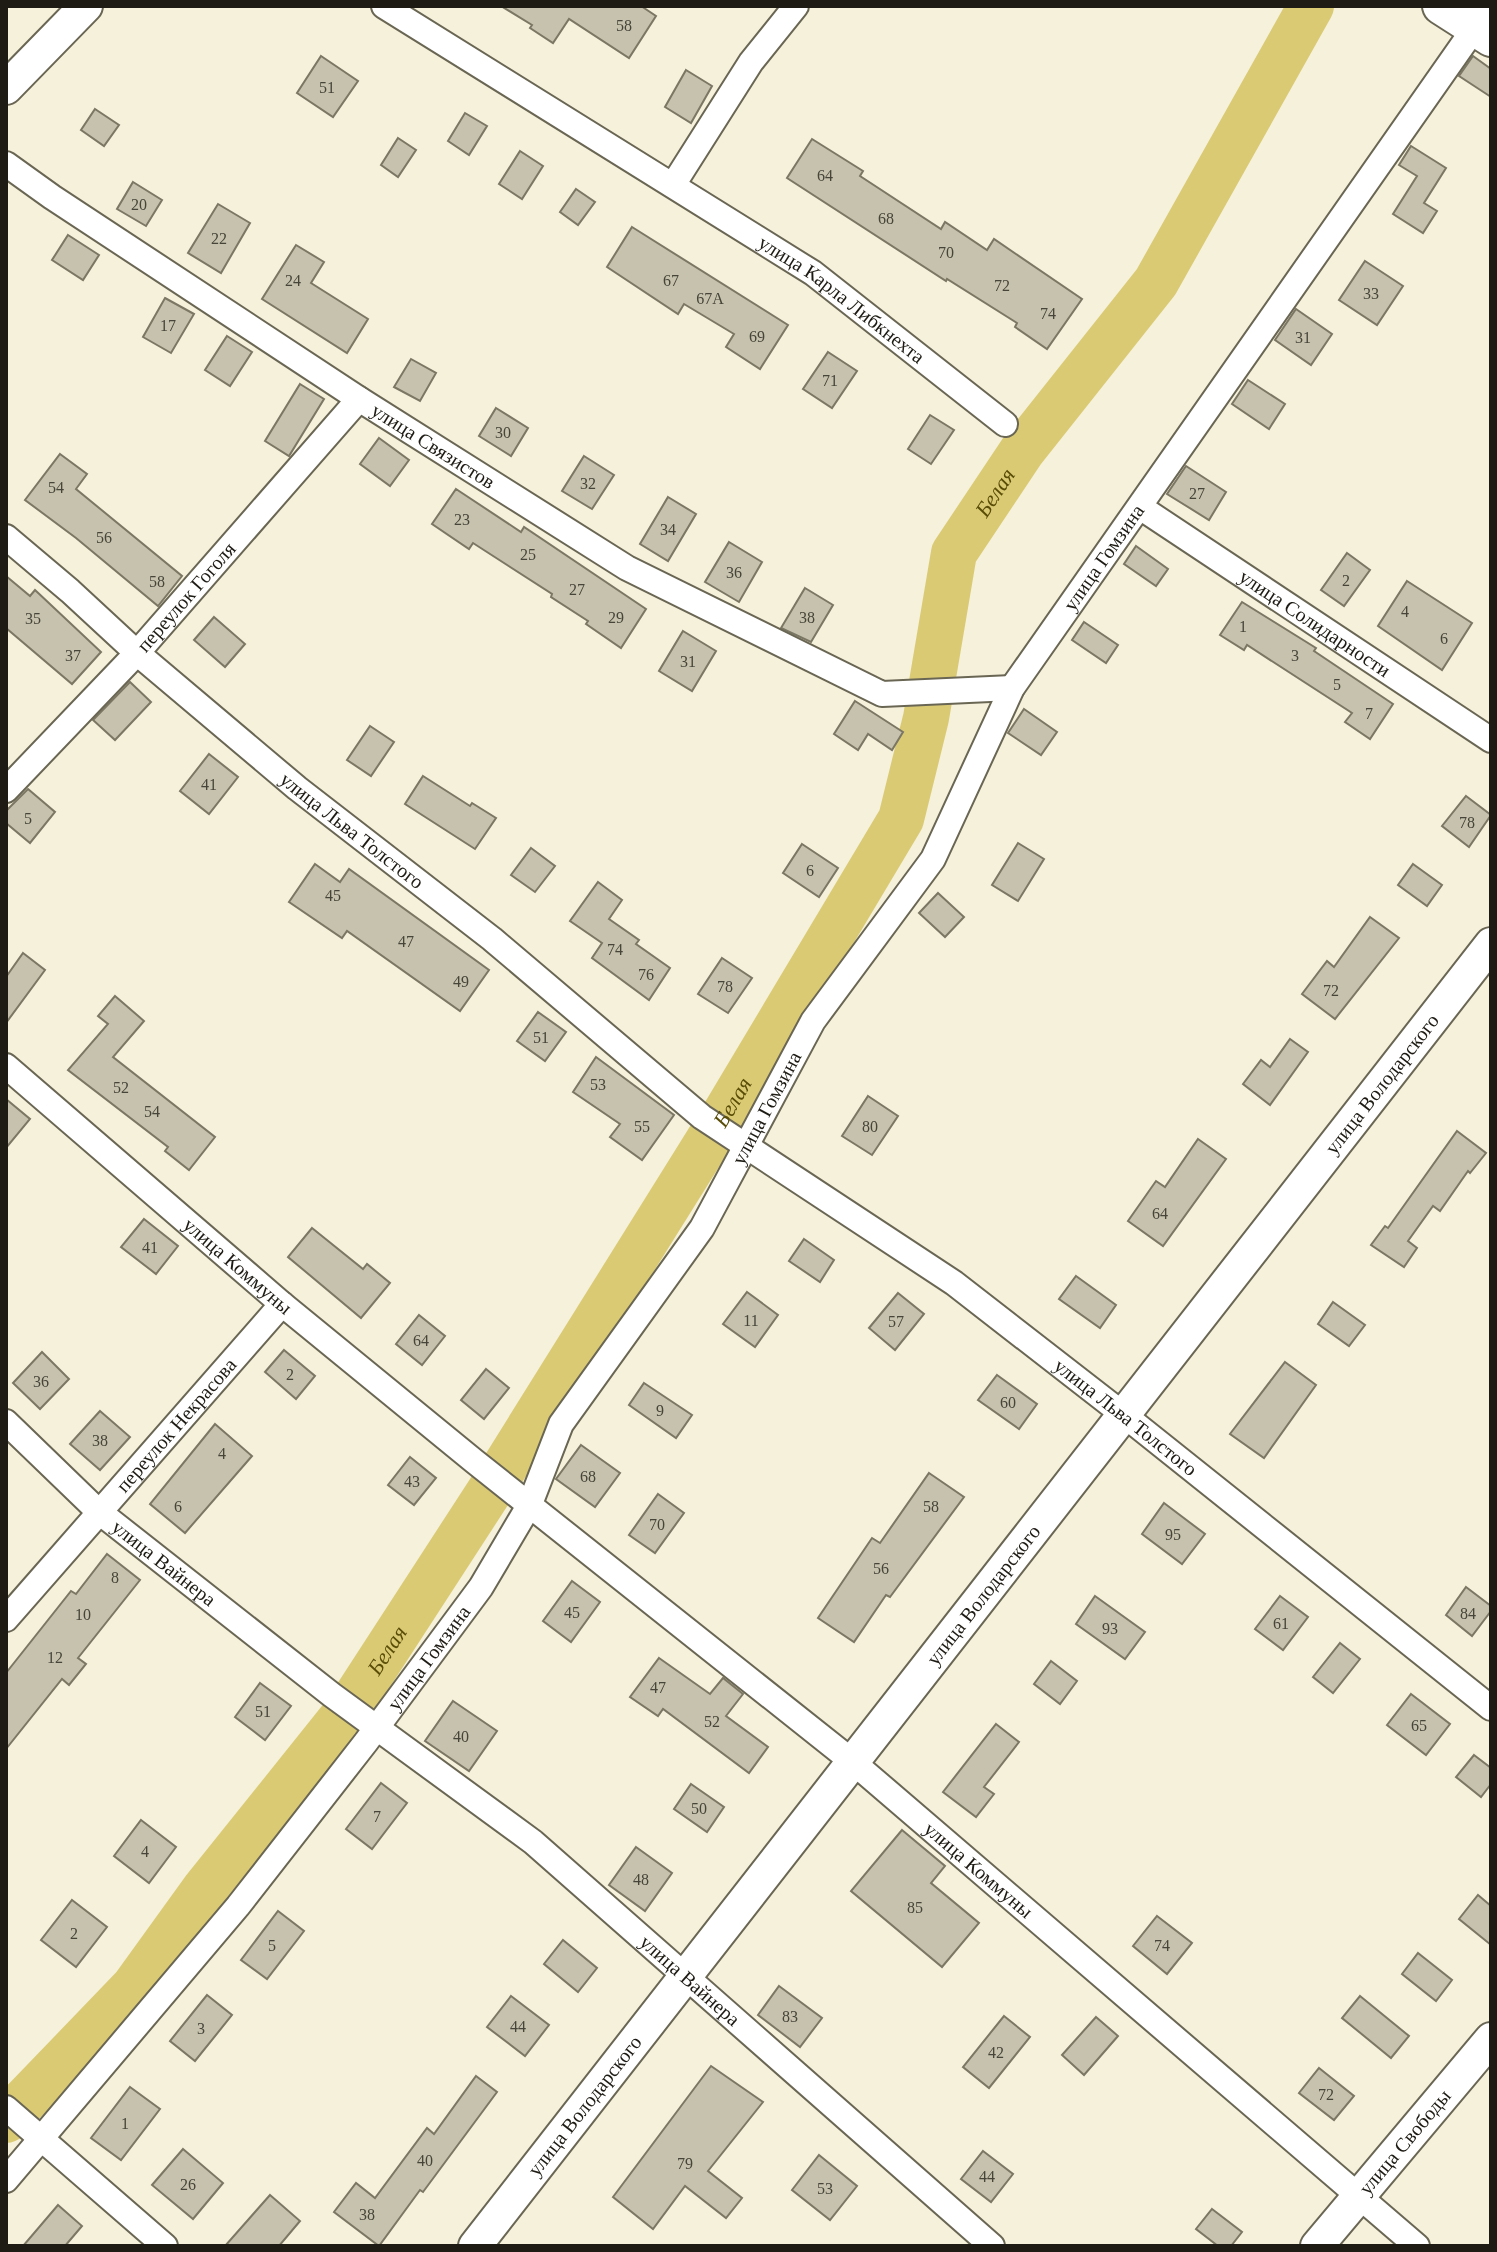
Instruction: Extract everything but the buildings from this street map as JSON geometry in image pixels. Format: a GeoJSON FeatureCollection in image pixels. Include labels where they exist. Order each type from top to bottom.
{"type":"FeatureCollection","features":[{"type":"Feature","properties":{"kind":"main road"},"geometry":{"type":"LineString","coordinates":[[6,88],[86,6]]}},
{"type":"Feature","properties":{"kind":"main road"},"geometry":{"type":"LineString","coordinates":[[1441,6],[1486,24]]}},
{"type":"Feature","properties":{"kind":"main road","name":"улица Володарского"},"geometry":{"type":"LineString","coordinates":[[475,2246],[1491,944]]}},
{"type":"Feature","properties":{"kind":"main road","name":"улица Свободы"},"geometry":{"type":"LineString","coordinates":[[1317,2246],[1491,2039]]}},
{"type":"Feature","properties":{"kind":"street","name":"улица Карла Либкнехта"},"geometry":{"type":"LineString","coordinates":[[384,6],[813,273],[1005,424]]}},
{"type":"Feature","properties":{"kind":"street"},"geometry":{"type":"LineString","coordinates":[[673,185],[751,62],[796,6]]}},
{"type":"Feature","properties":{"kind":"street","name":"улица Гомзина"},"geometry":{"type":"LineString","coordinates":[[6,2180],[238,1906],[377,1728],[481,1587],[530,1504],[561,1424],[702,1228],[813,1021],[933,859],[1012,688],[1341,216],[1486,24]]}},
{"type":"Feature","properties":{"kind":"street","name":"улица Связистов"},"geometry":{"type":"LineString","coordinates":[[6,164],[359,399],[627,568],[882,694],[1012,688]]}},
{"type":"Feature","properties":{"kind":"street","name":"переулок Гоголя"},"geometry":{"type":"LineString","coordinates":[[6,790],[137,653],[359,399]]}},
{"type":"Feature","properties":{"kind":"street","name":"улица Солидарности"},"geometry":{"type":"LineString","coordinates":[[1140,507],[1491,740]]}},
{"type":"Feature","properties":{"kind":"street","name":"улица Льва Толстого"},"geometry":{"type":"LineString","coordinates":[[6,537],[297,788],[492,939],[702,1117],[954,1283],[1491,1708]]}},
{"type":"Feature","properties":{"kind":"street","name":"улица Коммуны"},"geometry":{"type":"LineString","coordinates":[[6,1066],[282,1304],[853,1762],[1417,2246]]}},
{"type":"Feature","properties":{"kind":"street","name":"переулок Некрасова"},"geometry":{"type":"LineString","coordinates":[[6,1619],[282,1304]]}},
{"type":"Feature","properties":{"kind":"street","name":"улица Вайнера"},"geometry":{"type":"LineString","coordinates":[[6,1422],[98,1511],[332,1695],[533,1842],[992,2246]]}},
{"type":"Feature","properties":{"kind":"street"},"geometry":{"type":"LineString","coordinates":[[6,2108],[165,2246]]}},
{"type":"Feature","properties":{"kind":"waterway","name":"Белая"},"geometry":{"type":"LineString","coordinates":[[6,2120],[134,1987],[204,1890],[345,1714],[489,1492],[723,1117],[901,819],[926,718],[954,553],[1022,451],[1156,282],[1311,6]]}}]}
